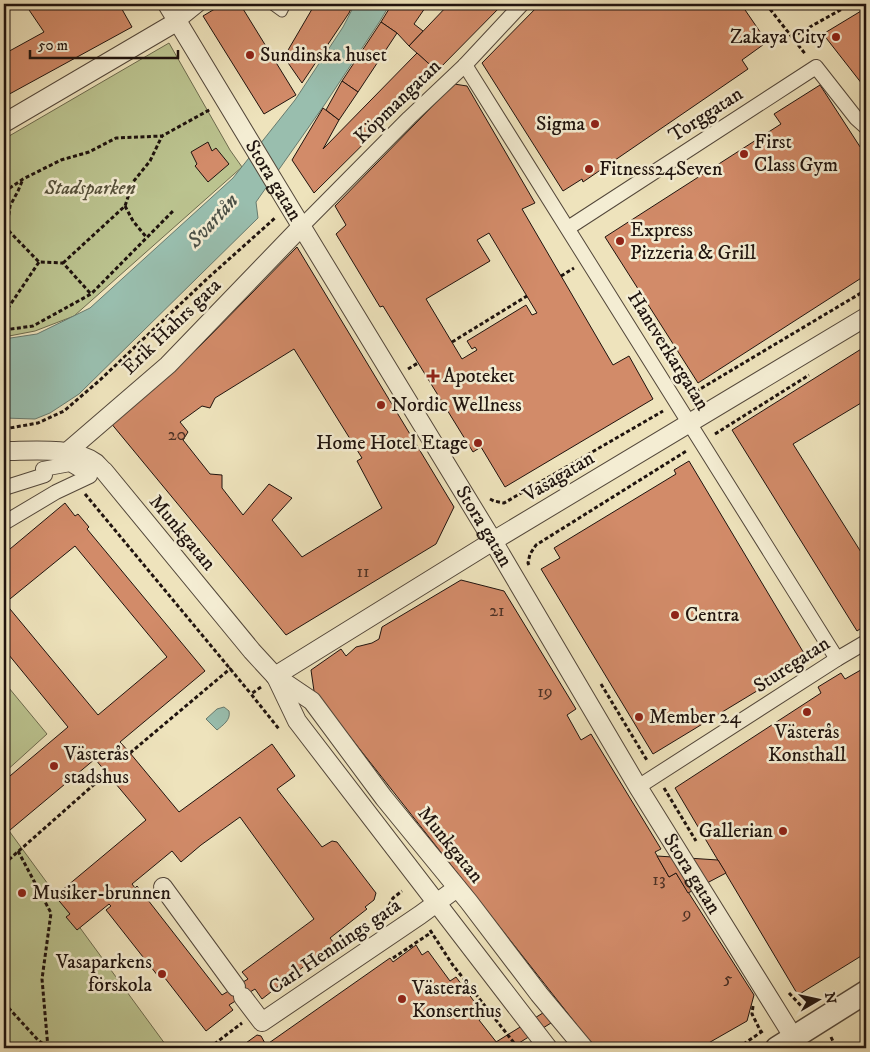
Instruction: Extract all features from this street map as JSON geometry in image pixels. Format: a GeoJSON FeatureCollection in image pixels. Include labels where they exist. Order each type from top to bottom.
{"type":"FeatureCollection","features":[{"type":"Feature","properties":{"kind":"street","name":"Stora gatan"},"geometry":{"type":"LineString","coordinates":[[167,4],[493,541],[791,1045]]}},
{"type":"Feature","properties":{"kind":"street"},"geometry":{"type":"LineString","coordinates":[[4,123],[178,21],[199,4]]}},
{"type":"Feature","properties":{"kind":"street","name":"Köpmangatan"},"geometry":{"type":"LineString","coordinates":[[301,227],[522,4]]}},
{"type":"Feature","properties":{"kind":"street","name":"Hantverkargatan"},"geometry":{"type":"LineString","coordinates":[[464,64],[837,659]]}},
{"type":"Feature","properties":{"kind":"street"},"geometry":{"type":"LineString","coordinates":[[816,67],[856,118],[866,127]]}},
{"type":"Feature","properties":{"kind":"street","name":"Torggatan"},"geometry":{"type":"LineString","coordinates":[[568,228],[816,67]]}},
{"type":"Feature","properties":{"kind":"street","name":"Erik Hahrs gata"},"geometry":{"type":"LineString","coordinates":[[67,452],[168,365],[301,227]]}},
{"type":"Feature","properties":{"kind":"street","name":"Vasagatan"},"geometry":{"type":"LineString","coordinates":[[275,676],[493,541],[866,317]]}},
{"type":"Feature","properties":{"kind":"street","name":"Munkgatan"},"geometry":{"type":"LineString","coordinates":[[4,452],[48,450],[67,452],[83,456],[104,471],[252,651],[275,676],[312,701],[384,798],[584,1048]]}},
{"type":"Feature","properties":{"kind":"street"},"geometry":{"type":"LineString","coordinates":[[4,488],[46,476],[44,469],[70,464],[90,476],[56,492],[4,523]]}},
{"type":"Feature","properties":{"kind":"street","name":"Sturegatan"},"geometry":{"type":"LineString","coordinates":[[638,787],[866,642]]}},
{"type":"Feature","properties":{"kind":"street","name":"Munkgatan"},"geometry":{"type":"LineString","coordinates":[[275,676],[297,722],[548,1048]]}},
{"type":"Feature","properties":{"kind":"street","name":"Carl Hennings gata"},"geometry":{"type":"LineString","coordinates":[[163,887],[262,1022],[457,888]]}},
{"type":"Feature","properties":{"kind":"street"},"geometry":{"type":"LineString","coordinates":[[791,1045],[866,992]]}},
{"type":"Feature","properties":{"kind":"lane"},"geometry":{"type":"LineString","coordinates":[[271,4],[282,12],[286,4]]}},
{"type":"Feature","properties":{"kind":"path"},"geometry":{"type":"LineString","coordinates":[[766,4],[816,67]]}},
{"type":"Feature","properties":{"kind":"path"},"geometry":{"type":"LineString","coordinates":[[792,37],[851,4]]}},
{"type":"Feature","properties":{"kind":"path"},"geometry":{"type":"LineString","coordinates":[[4,192],[23,179],[61,160],[90,152],[116,138],[162,136],[226,100]]}},
{"type":"Feature","properties":{"kind":"path"},"geometry":{"type":"LineString","coordinates":[[23,179],[10,206],[5,227],[39,262],[63,263],[125,206],[133,182],[150,162],[162,136]]}},
{"type":"Feature","properties":{"kind":"path"},"geometry":{"type":"LineString","coordinates":[[4,429],[38,423],[64,411],[100,380],[286,202]]}},
{"type":"Feature","properties":{"kind":"path"},"geometry":{"type":"LineString","coordinates":[[125,206],[132,221],[146,238]]}},
{"type":"Feature","properties":{"kind":"path"},"geometry":{"type":"LineString","coordinates":[[4,330],[33,326],[91,294],[172,211]]}},
{"type":"Feature","properties":{"kind":"path"},"geometry":{"type":"LineString","coordinates":[[4,314],[39,262]]}},
{"type":"Feature","properties":{"kind":"path"},"geometry":{"type":"LineString","coordinates":[[63,263],[91,294]]}},
{"type":"Feature","properties":{"kind":"path"},"geometry":{"type":"LineString","coordinates":[[487,497],[494,501],[504,502],[677,403],[866,290]]}},
{"type":"Feature","properties":{"kind":"path"},"geometry":{"type":"LineString","coordinates":[[452,342],[527,296]]}},
{"type":"Feature","properties":{"kind":"path"},"geometry":{"type":"LineString","coordinates":[[412,377],[407,369],[418,363]]}},
{"type":"Feature","properties":{"kind":"path"},"geometry":{"type":"LineString","coordinates":[[533,572],[528,563],[530,554],[536,545],[816,370]]}},
{"type":"Feature","properties":{"kind":"path"},"geometry":{"type":"LineString","coordinates":[[80,488],[251,694]]}},
{"type":"Feature","properties":{"kind":"path"},"geometry":{"type":"LineString","coordinates":[[130,754],[231,668]]}},
{"type":"Feature","properties":{"kind":"path"},"geometry":{"type":"LineString","coordinates":[[600,682],[698,844]]}},
{"type":"Feature","properties":{"kind":"path"},"geometry":{"type":"LineString","coordinates":[[4,864],[107,773]]}},
{"type":"Feature","properties":{"kind":"path"},"geometry":{"type":"LineString","coordinates":[[18,851],[51,913],[42,979],[48,1048]]}},
{"type":"Feature","properties":{"kind":"path"},"geometry":{"type":"LineString","coordinates":[[393,958],[432,932]]}},
{"type":"Feature","properties":{"kind":"path"},"geometry":{"type":"LineString","coordinates":[[785,989],[804,1009]]}},
{"type":"Feature","properties":{"kind":"path"},"geometry":{"type":"LineString","coordinates":[[4,1003],[38,1040],[48,1048]]}},
{"type":"Feature","properties":{"kind":"path"},"geometry":{"type":"LineString","coordinates":[[738,1048],[760,1032]]}},
{"type":"Feature","properties":{"kind":"green space","name":"Stadsparken"},"geometry":{"type":"Polygon","coordinates":[[[169,43],[230,150],[242,167],[74,316],[35,331],[4,337],[4,139],[169,43]]]}},
{"type":"Feature","properties":{"kind":"green space"},"geometry":{"type":"Polygon","coordinates":[[[4,682],[47,734],[4,773],[4,682]]]}},
{"type":"Feature","properties":{"kind":"green space"},"geometry":{"type":"Polygon","coordinates":[[[4,824],[168,1048],[4,1048],[4,824]]]}},
{"type":"Feature","properties":{"kind":"water","name":"Svartån"},"geometry":{"type":"Polygon","coordinates":[[[355,4],[390,4],[325,104],[256,202],[258,218],[79,394],[50,413],[35,419],[4,418],[4,339],[37,334],[90,308],[233,178],[295,100],[343,27],[355,4]]]}},
{"type":"Feature","properties":{"kind":"water"},"geometry":{"type":"Polygon","coordinates":[[[224,707],[229,711],[229,717],[217,730],[206,719],[217,709],[224,707]]]}},
{"type":"Feature","properties":{"kind":"building"},"geometry":{"type":"Polygon","coordinates":[[[25,4],[119,4],[132,27],[4,97],[4,54],[44,32],[25,4]]]}},
{"type":"Feature","properties":{"kind":"building","name":"Sundinska huset"},"geometry":{"type":"Polygon","coordinates":[[[223,4],[240,4],[296,95],[264,114],[203,16],[223,4]]]}},
{"type":"Feature","properties":{"kind":"building"},"geometry":{"type":"Polygon","coordinates":[[[315,4],[353,4],[349,13],[302,83],[284,57],[315,4]]]}},
{"type":"Feature","properties":{"kind":"building"},"geometry":{"type":"Polygon","coordinates":[[[392,4],[418,4],[425,8],[414,24],[423,31],[409,46],[397,33],[381,22],[392,4]]]}},
{"type":"Feature","properties":{"kind":"building"},"geometry":{"type":"Polygon","coordinates":[[[449,4],[503,4],[437,71],[409,46],[449,4]]]}},
{"type":"Feature","properties":{"kind":"building","name":"Sigma"},"geometry":{"type":"Polygon","coordinates":[[[540,4],[741,4],[767,42],[742,60],[748,69],[583,182],[582,179],[563,191],[482,63],[540,4]]]}},
{"type":"Feature","properties":{"kind":"building"},"geometry":{"type":"Polygon","coordinates":[[[866,8],[866,89],[823,34],[866,8]]]}},
{"type":"Feature","properties":{"kind":"building"},"geometry":{"type":"Polygon","coordinates":[[[381,22],[397,33],[358,92],[342,81],[381,22]]]}},
{"type":"Feature","properties":{"kind":"building"},"geometry":{"type":"Polygon","coordinates":[[[417,53],[437,71],[314,193],[292,160],[323,108],[339,120],[323,149],[417,53]]]}},
{"type":"Feature","properties":{"kind":"building"},"geometry":{"type":"Polygon","coordinates":[[[342,81],[358,92],[339,120],[326,110],[342,81]]]}},
{"type":"Feature","properties":{"kind":"building"},"geometry":{"type":"Polygon","coordinates":[[[454,84],[467,86],[535,203],[522,209],[613,365],[629,356],[653,399],[505,487],[481,447],[473,452],[383,306],[380,307],[336,234],[346,225],[335,206],[454,84]],[[489,233],[477,240],[490,261],[426,299],[462,359],[477,350],[475,347],[472,349],[467,341],[526,305],[532,315],[537,313],[489,233]]]}},
{"type":"Feature","properties":{"kind":"building"},"geometry":{"type":"Polygon","coordinates":[[[820,85],[866,156],[866,275],[698,383],[605,237],[781,124],[774,114],[820,85]]]}},
{"type":"Feature","properties":{"kind":"building"},"geometry":{"type":"Polygon","coordinates":[[[208,142],[212,151],[216,148],[229,164],[208,182],[195,166],[197,164],[191,152],[208,142]]]}},
{"type":"Feature","properties":{"kind":"building"},"geometry":{"type":"Polygon","coordinates":[[[297,247],[454,507],[436,544],[286,635],[110,422],[200,346],[297,247]],[[294,349],[215,398],[210,408],[202,406],[180,422],[188,432],[183,440],[210,474],[222,475],[222,488],[243,515],[269,484],[292,498],[272,520],[302,557],[382,508],[357,461],[362,458],[294,349]]]}},
{"type":"Feature","properties":{"kind":"building"},"geometry":{"type":"Polygon","coordinates":[[[866,346],[866,400],[793,444],[866,560],[866,625],[857,631],[732,430],[866,346]]]}},
{"type":"Feature","properties":{"kind":"building","name":"Centra"},"geometry":{"type":"Polygon","coordinates":[[[689,461],[808,660],[653,754],[541,569],[560,558],[554,548],[676,474],[674,470],[689,461]]]}},
{"type":"Feature","properties":{"kind":"building","name":"Västerås stadshus"},"geometry":{"type":"Polygon","coordinates":[[[65,503],[75,516],[78,514],[89,527],[87,529],[205,671],[120,742],[179,812],[272,744],[295,776],[277,789],[322,847],[332,841],[337,842],[376,893],[374,900],[365,907],[367,909],[330,938],[334,943],[262,999],[255,989],[229,1005],[233,1010],[206,1031],[161,973],[158,976],[106,910],[111,906],[109,904],[77,930],[66,917],[70,914],[55,896],[146,820],[95,759],[10,830],[4,823],[4,781],[68,727],[4,649],[4,554],[65,503]],[[75,546],[5,603],[98,715],[167,657],[75,546]],[[240,817],[181,862],[172,851],[132,884],[135,888],[137,886],[222,995],[248,979],[242,972],[314,919],[240,817]]]}},
{"type":"Feature","properties":{"kind":"building"},"geometry":{"type":"Polygon","coordinates":[[[461,580],[504,591],[576,709],[567,715],[581,740],[591,734],[661,849],[655,852],[669,877],[676,873],[754,995],[747,1021],[705,1045],[696,1043],[694,1048],[595,1048],[314,691],[311,670],[341,649],[346,656],[356,647],[379,639],[382,627],[461,580]]]}},
{"type":"Feature","properties":{"kind":"building","name":"Gallerian"},"geometry":{"type":"Polygon","coordinates":[[[866,667],[866,953],[798,995],[675,788],[821,693],[818,687],[841,673],[845,679],[866,667]]]}},
{"type":"Feature","properties":{"kind":"building"},"geometry":{"type":"Polygon","coordinates":[[[657,856],[718,860],[726,873],[688,893],[676,873],[669,877],[657,856]]]}},
{"type":"Feature","properties":{"kind":"building","name":"Västerås Konserthus"},"geometry":{"type":"Polygon","coordinates":[[[416,945],[422,955],[428,951],[450,981],[456,977],[485,1016],[479,1020],[501,1048],[239,1048],[257,1035],[261,1036],[266,1045],[390,958],[393,962],[416,945]]]}},
{"type":"Feature","properties":{"kind":"building"},"geometry":{"type":"Polygon","coordinates":[[[559,1003],[567,1013],[511,1048],[501,1048],[496,1042],[559,1003]]]}},
{"type":"Feature","properties":{"kind":"place","name":"Zakaya City"},"geometry":{"type":"Point","coordinates":[836,37]}},
{"type":"Feature","properties":{"kind":"place","name":"Sundinska huset"},"geometry":{"type":"Point","coordinates":[250,55]}},
{"type":"Feature","properties":{"kind":"place","name":"Sigma"},"geometry":{"type":"Point","coordinates":[595,124]}},
{"type":"Feature","properties":{"kind":"place","name":"First Class Gym"},"geometry":{"type":"Point","coordinates":[744,154]}},
{"type":"Feature","properties":{"kind":"place","name":"Fitness24Seven"},"geometry":{"type":"Point","coordinates":[589,169]}},
{"type":"Feature","properties":{"kind":"place","name":"Express Pizzeria & Grill"},"geometry":{"type":"Point","coordinates":[620,241]}},
{"type":"Feature","properties":{"kind":"place","name":"Apoteket"},"geometry":{"type":"Point","coordinates":[433,376]}},
{"type":"Feature","properties":{"kind":"place","name":"Nordic Wellness"},"geometry":{"type":"Point","coordinates":[381,405]}},
{"type":"Feature","properties":{"kind":"place","name":"Home Hotel Etage"},"geometry":{"type":"Point","coordinates":[478,443]}},
{"type":"Feature","properties":{"kind":"place","name":"Centra"},"geometry":{"type":"Point","coordinates":[675,615]}},
{"type":"Feature","properties":{"kind":"place","name":"Västerås Konsthall"},"geometry":{"type":"Point","coordinates":[807,712]}},
{"type":"Feature","properties":{"kind":"place","name":"Member 24"},"geometry":{"type":"Point","coordinates":[639,717]}},
{"type":"Feature","properties":{"kind":"place","name":"Västerås stadshus"},"geometry":{"type":"Point","coordinates":[54,766]}},
{"type":"Feature","properties":{"kind":"place","name":"Gallerian"},"geometry":{"type":"Point","coordinates":[783,831]}},
{"type":"Feature","properties":{"kind":"place","name":"Musiker-brunnen"},"geometry":{"type":"Point","coordinates":[22,893]}},
{"type":"Feature","properties":{"kind":"place","name":"Vasaparkens förskola"},"geometry":{"type":"Point","coordinates":[162,974]}},
{"type":"Feature","properties":{"kind":"place","name":"Västerås Konserthus"},"geometry":{"type":"Point","coordinates":[402,999]}}]}
